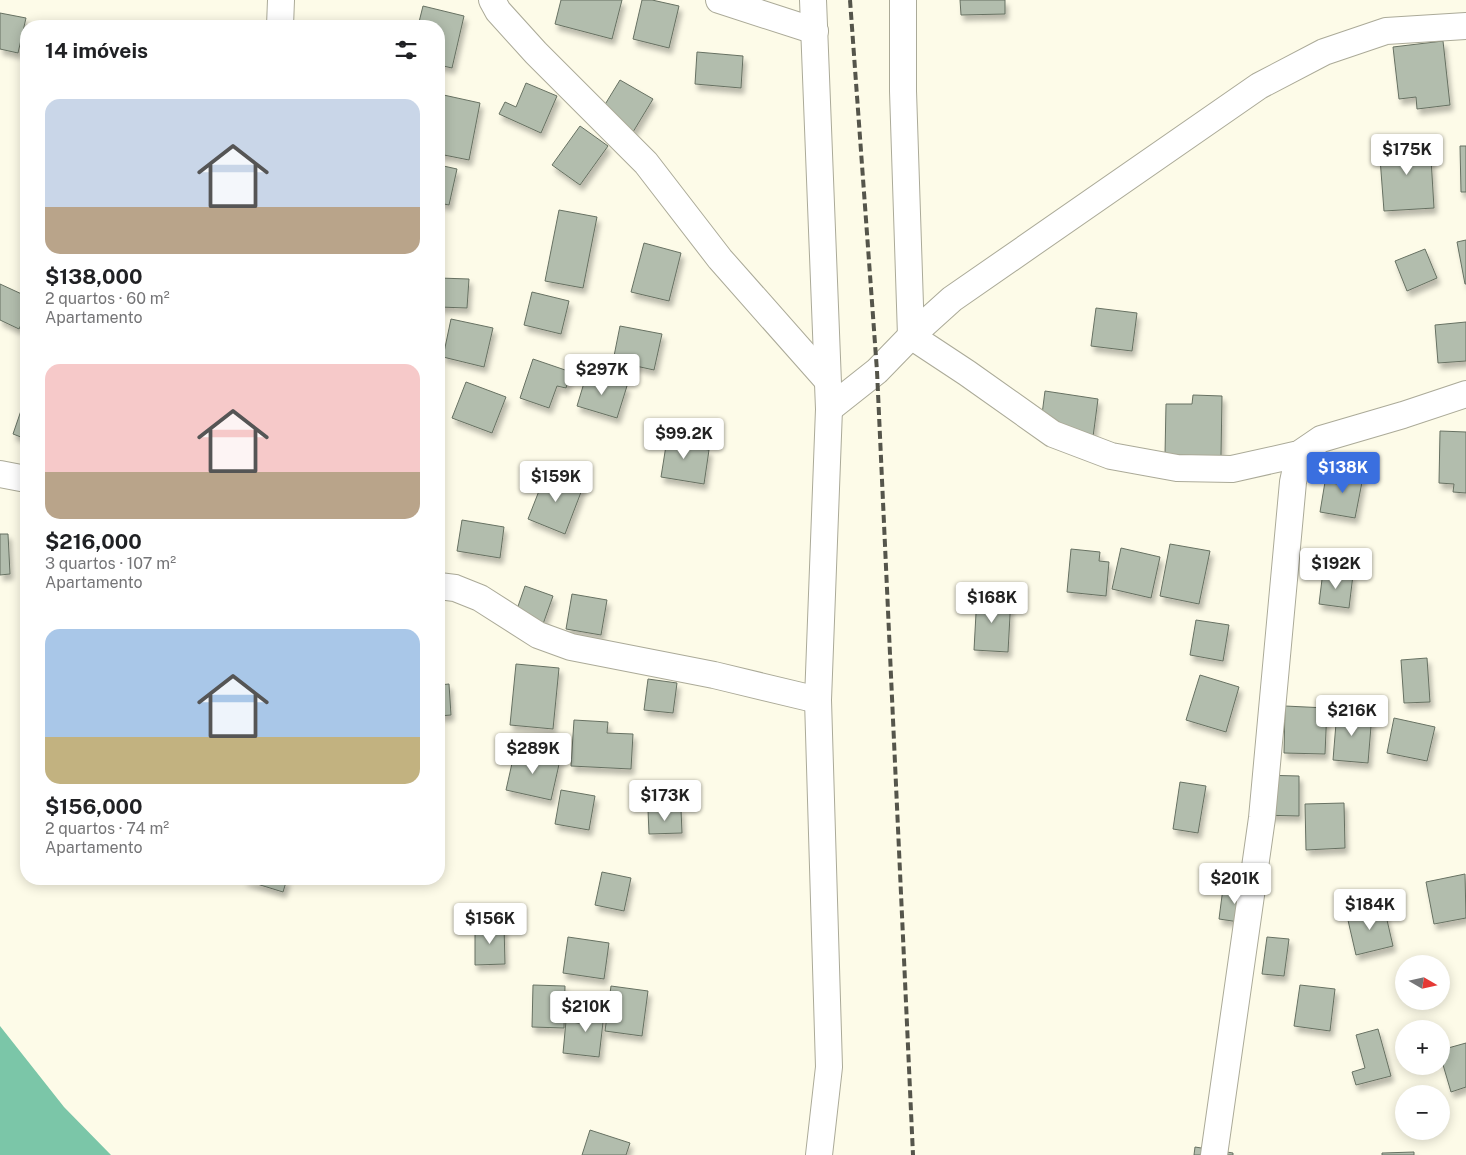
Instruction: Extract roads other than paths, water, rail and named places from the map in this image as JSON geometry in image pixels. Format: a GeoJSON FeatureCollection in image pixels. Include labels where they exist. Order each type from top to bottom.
{"type":"FeatureCollection","features":[{"type":"Feature","properties":{"kind":"street"},"geometry":{"type":"LineString","coordinates":[[280,20],[281,0]]}},
{"type":"Feature","properties":{"kind":"street"},"geometry":{"type":"LineString","coordinates":[[492,0],[498,11],[536,53],[646,163],[720,259],[827,380]]}},
{"type":"Feature","properties":{"kind":"street"},"geometry":{"type":"LineString","coordinates":[[720,0],[815,31]]}},
{"type":"Feature","properties":{"kind":"street"},"geometry":{"type":"LineString","coordinates":[[813,0],[829,409],[818,700],[829,1067],[818,1155]]}},
{"type":"Feature","properties":{"kind":"street"},"geometry":{"type":"LineString","coordinates":[[903,0],[903,91],[911,336]]}},
{"type":"Feature","properties":{"kind":"street"},"geometry":{"type":"LineString","coordinates":[[829,409],[877,371],[911,336],[952,299],[1259,86],[1324,52],[1386,31],[1466,26]]}},
{"type":"Feature","properties":{"kind":"street"},"geometry":{"type":"LineString","coordinates":[[911,336],[1053,434],[1112,456],[1176,468],[1232,468],[1299,454],[1321,439],[1466,394]]}},
{"type":"Feature","properties":{"kind":"street"},"geometry":{"type":"LineString","coordinates":[[1214,1155],[1262,818],[1293,482],[1299,454]]}},
{"type":"Feature","properties":{"kind":"street"},"geometry":{"type":"LineString","coordinates":[[0,474],[20,478]]}},
{"type":"Feature","properties":{"kind":"street"},"geometry":{"type":"LineString","coordinates":[[445,587],[455,588],[480,598],[538,635],[571,647],[714,675],[818,700]]}},
{"type":"Feature","properties":{"kind":"railway"},"geometry":{"type":"LineString","coordinates":[[850,0],[877,371],[913,1155]]}}]}
